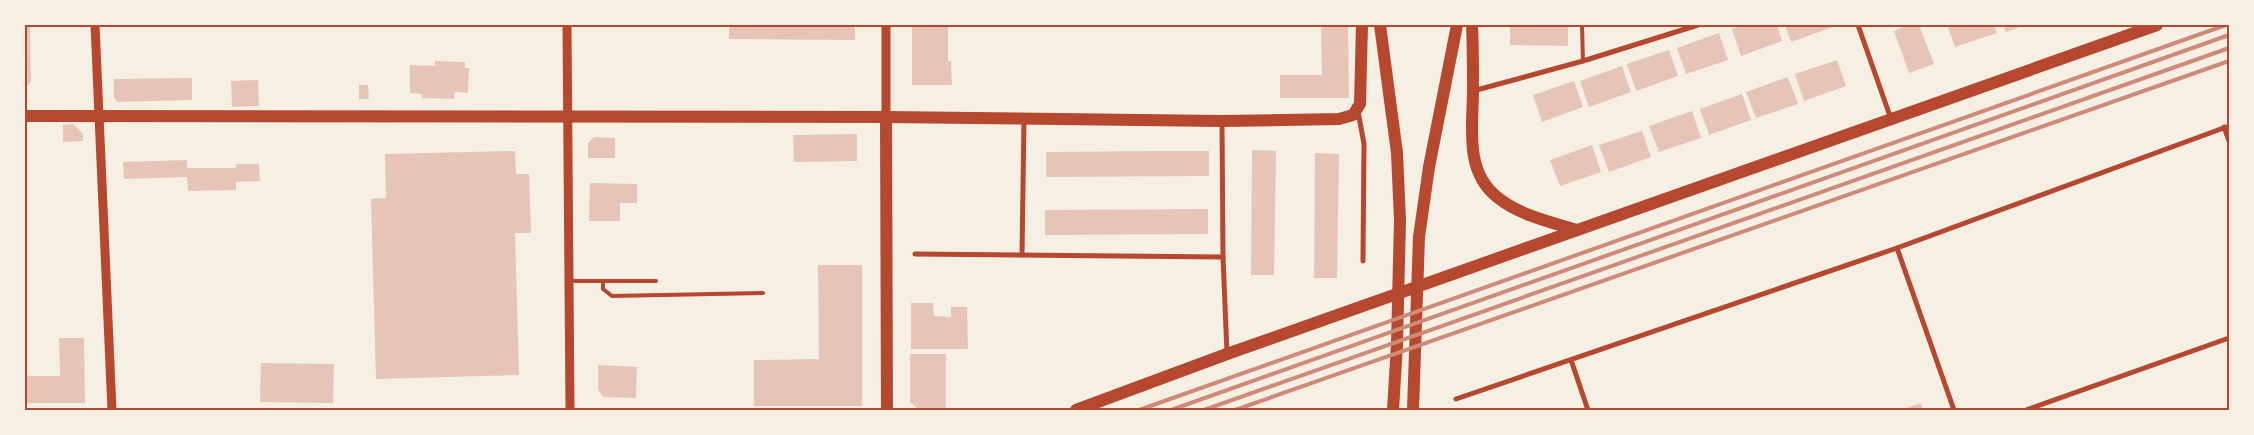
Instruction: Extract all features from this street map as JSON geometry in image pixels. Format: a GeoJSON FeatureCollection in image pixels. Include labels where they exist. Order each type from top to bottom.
{"type":"FeatureCollection","features":[{"type":"Feature","properties":{"kind":"main road"},"geometry":{"type":"LineString","coordinates":[[25,116],[886,117],[1222,121],[1343,119],[1353,115],[1358,110],[1362,95],[1362,25]]}},
{"type":"Feature","properties":{"kind":"main road"},"geometry":{"type":"LineString","coordinates":[[1380,25],[1396,144],[1400,220],[1397,344],[1393,410]]}},
{"type":"Feature","properties":{"kind":"main road"},"geometry":{"type":"LineString","coordinates":[[1413,410],[1419,237],[1429,168],[1457,25]]}},
{"type":"Feature","properties":{"kind":"main road"},"geometry":{"type":"LineString","coordinates":[[1472,25],[1473,151],[1479,173],[1487,188],[1501,200],[1518,210],[1577,230]]}},
{"type":"Feature","properties":{"kind":"main road"},"geometry":{"type":"LineString","coordinates":[[1076,410],[1228,354],[2157,25]]}},
{"type":"Feature","properties":{"kind":"main road"},"geometry":{"type":"LineString","coordinates":[[886,117],[888,410]]}},
{"type":"Feature","properties":{"kind":"street"},"geometry":{"type":"LineString","coordinates":[[95,25],[112,410]]}},
{"type":"Feature","properties":{"kind":"street"},"geometry":{"type":"LineString","coordinates":[[568,25],[570,410]]}},
{"type":"Feature","properties":{"kind":"street"},"geometry":{"type":"LineString","coordinates":[[886,25],[886,117]]}},
{"type":"Feature","properties":{"kind":"street"},"geometry":{"type":"LineString","coordinates":[[1473,91],[1583,61],[1698,25]]}},
{"type":"Feature","properties":{"kind":"street"},"geometry":{"type":"LineString","coordinates":[[1858,25],[1892,120]]}},
{"type":"Feature","properties":{"kind":"street"},"geometry":{"type":"LineString","coordinates":[[1358,110],[1364,144],[1363,261]]}},
{"type":"Feature","properties":{"kind":"street"},"geometry":{"type":"LineString","coordinates":[[1022,255],[1024,119]]}},
{"type":"Feature","properties":{"kind":"street"},"geometry":{"type":"LineString","coordinates":[[1222,121],[1223,257],[1228,354]]}},
{"type":"Feature","properties":{"kind":"street"},"geometry":{"type":"LineString","coordinates":[[1456,399],[1897,248],[2226,126],[2229,141]]}},
{"type":"Feature","properties":{"kind":"street"},"geometry":{"type":"LineString","coordinates":[[1897,248],[1954,410]]}},
{"type":"Feature","properties":{"kind":"street"},"geometry":{"type":"LineString","coordinates":[[915,254],[1223,257]]}},
{"type":"Feature","properties":{"kind":"street"},"geometry":{"type":"LineString","coordinates":[[2026,410],[2229,338]]}},
{"type":"Feature","properties":{"kind":"street"},"geometry":{"type":"LineString","coordinates":[[1571,360],[1588,410]]}},
{"type":"Feature","properties":{"kind":"lane"},"geometry":{"type":"LineString","coordinates":[[1582,25],[1583,61]]}},
{"type":"Feature","properties":{"kind":"lane"},"geometry":{"type":"LineString","coordinates":[[569,281],[656,281]]}},
{"type":"Feature","properties":{"kind":"lane"},"geometry":{"type":"LineString","coordinates":[[603,281],[603,289],[612,296],[763,292]]}},
{"type":"Feature","properties":{"kind":"building"},"geometry":{"type":"Polygon","coordinates":[[[25,25],[30,25],[31,82],[25,88],[25,25]]]}},
{"type":"Feature","properties":{"kind":"building"},"geometry":{"type":"Polygon","coordinates":[[[729,25],[855,25],[855,40],[729,39],[729,25]]]}},
{"type":"Feature","properties":{"kind":"building"},"geometry":{"type":"Polygon","coordinates":[[[912,25],[948,25],[948,61],[951,61],[952,85],[912,85],[912,25]]]}},
{"type":"Feature","properties":{"kind":"building"},"geometry":{"type":"Polygon","coordinates":[[[1321,25],[1348,25],[1349,98],[1280,98],[1280,75],[1322,75],[1321,25]]]}},
{"type":"Feature","properties":{"kind":"building"},"geometry":{"type":"Polygon","coordinates":[[[1510,25],[1568,25],[1568,46],[1510,45],[1510,25]]]}},
{"type":"Feature","properties":{"kind":"building"},"geometry":{"type":"Polygon","coordinates":[[[1744,25],[1777,25],[1782,41],[1741,56],[1732,29],[1744,25]]]}},
{"type":"Feature","properties":{"kind":"building"},"geometry":{"type":"Polygon","coordinates":[[[1785,25],[1832,25],[1833,27],[1791,42],[1785,25]]]}},
{"type":"Feature","properties":{"kind":"building"},"geometry":{"type":"Polygon","coordinates":[[[1909,25],[1919,25],[1934,64],[1909,73],[1894,31],[1909,25]]]}},
{"type":"Feature","properties":{"kind":"building"},"geometry":{"type":"Polygon","coordinates":[[[1947,25],[1994,25],[1997,33],[1955,47],[1947,25]]]}},
{"type":"Feature","properties":{"kind":"building"},"geometry":{"type":"Polygon","coordinates":[[[2003,25],[2025,25],[2006,32],[2003,25]]]}},
{"type":"Feature","properties":{"kind":"building"},"geometry":{"type":"Polygon","coordinates":[[[1719,33],[1728,60],[1686,74],[1677,48],[1719,33]]]}},
{"type":"Feature","properties":{"kind":"building"},"geometry":{"type":"Polygon","coordinates":[[[1669,50],[1678,76],[1636,91],[1627,64],[1669,50]]]}},
{"type":"Feature","properties":{"kind":"building"},"geometry":{"type":"Polygon","coordinates":[[[1837,60],[1846,86],[1804,101],[1795,74],[1837,60]]]}},
{"type":"Feature","properties":{"kind":"building"},"geometry":{"type":"Polygon","coordinates":[[[435,61],[465,62],[465,68],[469,68],[468,93],[455,92],[454,99],[422,98],[422,94],[410,93],[410,65],[435,66],[435,61]]]}},
{"type":"Feature","properties":{"kind":"building"},"geometry":{"type":"Polygon","coordinates":[[[1622,66],[1631,92],[1589,107],[1580,81],[1622,66]]]}},
{"type":"Feature","properties":{"kind":"building"},"geometry":{"type":"Polygon","coordinates":[[[1788,77],[1798,104],[1756,118],[1746,92],[1788,77]]]}},
{"type":"Feature","properties":{"kind":"building"},"geometry":{"type":"Polygon","coordinates":[[[192,78],[192,100],[117,102],[114,97],[114,79],[192,78]]]}},
{"type":"Feature","properties":{"kind":"building"},"geometry":{"type":"Polygon","coordinates":[[[258,80],[259,106],[232,107],[231,81],[258,80]]]}},
{"type":"Feature","properties":{"kind":"building"},"geometry":{"type":"Polygon","coordinates":[[[1574,81],[1583,107],[1542,122],[1533,95],[1574,81]]]}},
{"type":"Feature","properties":{"kind":"building"},"geometry":{"type":"Polygon","coordinates":[[[359,85],[368,85],[369,99],[359,99],[359,85]]]}},
{"type":"Feature","properties":{"kind":"building"},"geometry":{"type":"Polygon","coordinates":[[[1742,94],[1751,120],[1709,135],[1700,109],[1742,94]]]}},
{"type":"Feature","properties":{"kind":"building"},"geometry":{"type":"Polygon","coordinates":[[[1692,111],[1701,138],[1659,152],[1649,126],[1692,111]]]}},
{"type":"Feature","properties":{"kind":"building"},"geometry":{"type":"Polygon","coordinates":[[[73,124],[83,134],[83,141],[63,142],[63,125],[73,124]]]}},
{"type":"Feature","properties":{"kind":"building"},"geometry":{"type":"Polygon","coordinates":[[[1642,131],[1651,157],[1609,172],[1599,145],[1642,131]]]}},
{"type":"Feature","properties":{"kind":"building"},"geometry":{"type":"Polygon","coordinates":[[[857,134],[857,161],[794,162],[793,135],[857,134]]]}},
{"type":"Feature","properties":{"kind":"building"},"geometry":{"type":"Polygon","coordinates":[[[594,137],[615,138],[615,158],[588,158],[588,143],[594,137]]]}},
{"type":"Feature","properties":{"kind":"building"},"geometry":{"type":"Polygon","coordinates":[[[1592,145],[1601,172],[1560,186],[1550,160],[1592,145]]]}},
{"type":"Feature","properties":{"kind":"building"},"geometry":{"type":"Polygon","coordinates":[[[1252,150],[1276,151],[1274,275],[1251,275],[1252,150]]]}},
{"type":"Feature","properties":{"kind":"building"},"geometry":{"type":"Polygon","coordinates":[[[515,151],[516,174],[529,174],[531,233],[515,233],[519,375],[376,379],[371,199],[386,198],[385,154],[515,151]]]}},
{"type":"Feature","properties":{"kind":"building"},"geometry":{"type":"Polygon","coordinates":[[[1209,151],[1209,176],[1046,177],[1046,152],[1209,151]]]}},
{"type":"Feature","properties":{"kind":"building"},"geometry":{"type":"Polygon","coordinates":[[[1315,153],[1339,154],[1337,278],[1314,278],[1315,153]]]}},
{"type":"Feature","properties":{"kind":"building"},"geometry":{"type":"Polygon","coordinates":[[[187,160],[187,168],[236,168],[236,164],[259,164],[260,181],[236,182],[236,190],[188,191],[187,177],[124,179],[123,162],[187,160]]]}},
{"type":"Feature","properties":{"kind":"building"},"geometry":{"type":"Polygon","coordinates":[[[590,183],[637,184],[637,203],[620,203],[620,221],[589,221],[590,183]]]}},
{"type":"Feature","properties":{"kind":"building"},"geometry":{"type":"Polygon","coordinates":[[[1208,209],[1208,234],[1045,235],[1045,210],[1208,209]]]}},
{"type":"Feature","properties":{"kind":"building"},"geometry":{"type":"Polygon","coordinates":[[[818,265],[862,265],[862,406],[754,406],[754,360],[819,359],[818,265]]]}},
{"type":"Feature","properties":{"kind":"building"},"geometry":{"type":"Polygon","coordinates":[[[911,303],[933,303],[934,316],[951,317],[951,307],[967,307],[968,349],[911,349],[911,303]]]}},
{"type":"Feature","properties":{"kind":"building"},"geometry":{"type":"Polygon","coordinates":[[[59,338],[84,338],[85,403],[25,403],[25,376],[60,376],[59,338]]]}},
{"type":"Feature","properties":{"kind":"building"},"geometry":{"type":"Polygon","coordinates":[[[910,354],[946,354],[946,410],[919,410],[910,402],[910,354]]]}},
{"type":"Feature","properties":{"kind":"building"},"geometry":{"type":"Polygon","coordinates":[[[261,363],[334,364],[333,403],[260,402],[261,363]]]}},
{"type":"Feature","properties":{"kind":"building"},"geometry":{"type":"Polygon","coordinates":[[[598,365],[637,367],[636,398],[603,397],[598,389],[598,365]]]}},
{"type":"Feature","properties":{"kind":"building"},"geometry":{"type":"Polygon","coordinates":[[[1921,403],[1923,410],[1901,410],[1921,403]]]}},
{"type":"Feature","properties":{"kind":"railway"},"geometry":{"type":"LineString","coordinates":[[1139,410],[2226,25]]}},
{"type":"Feature","properties":{"kind":"railway"},"geometry":{"type":"LineString","coordinates":[[1171,410],[2229,35]]}},
{"type":"Feature","properties":{"kind":"railway"},"geometry":{"type":"LineString","coordinates":[[1204,410],[2229,48]]}},
{"type":"Feature","properties":{"kind":"railway"},"geometry":{"type":"LineString","coordinates":[[1235,410],[2229,61]]}}]}
